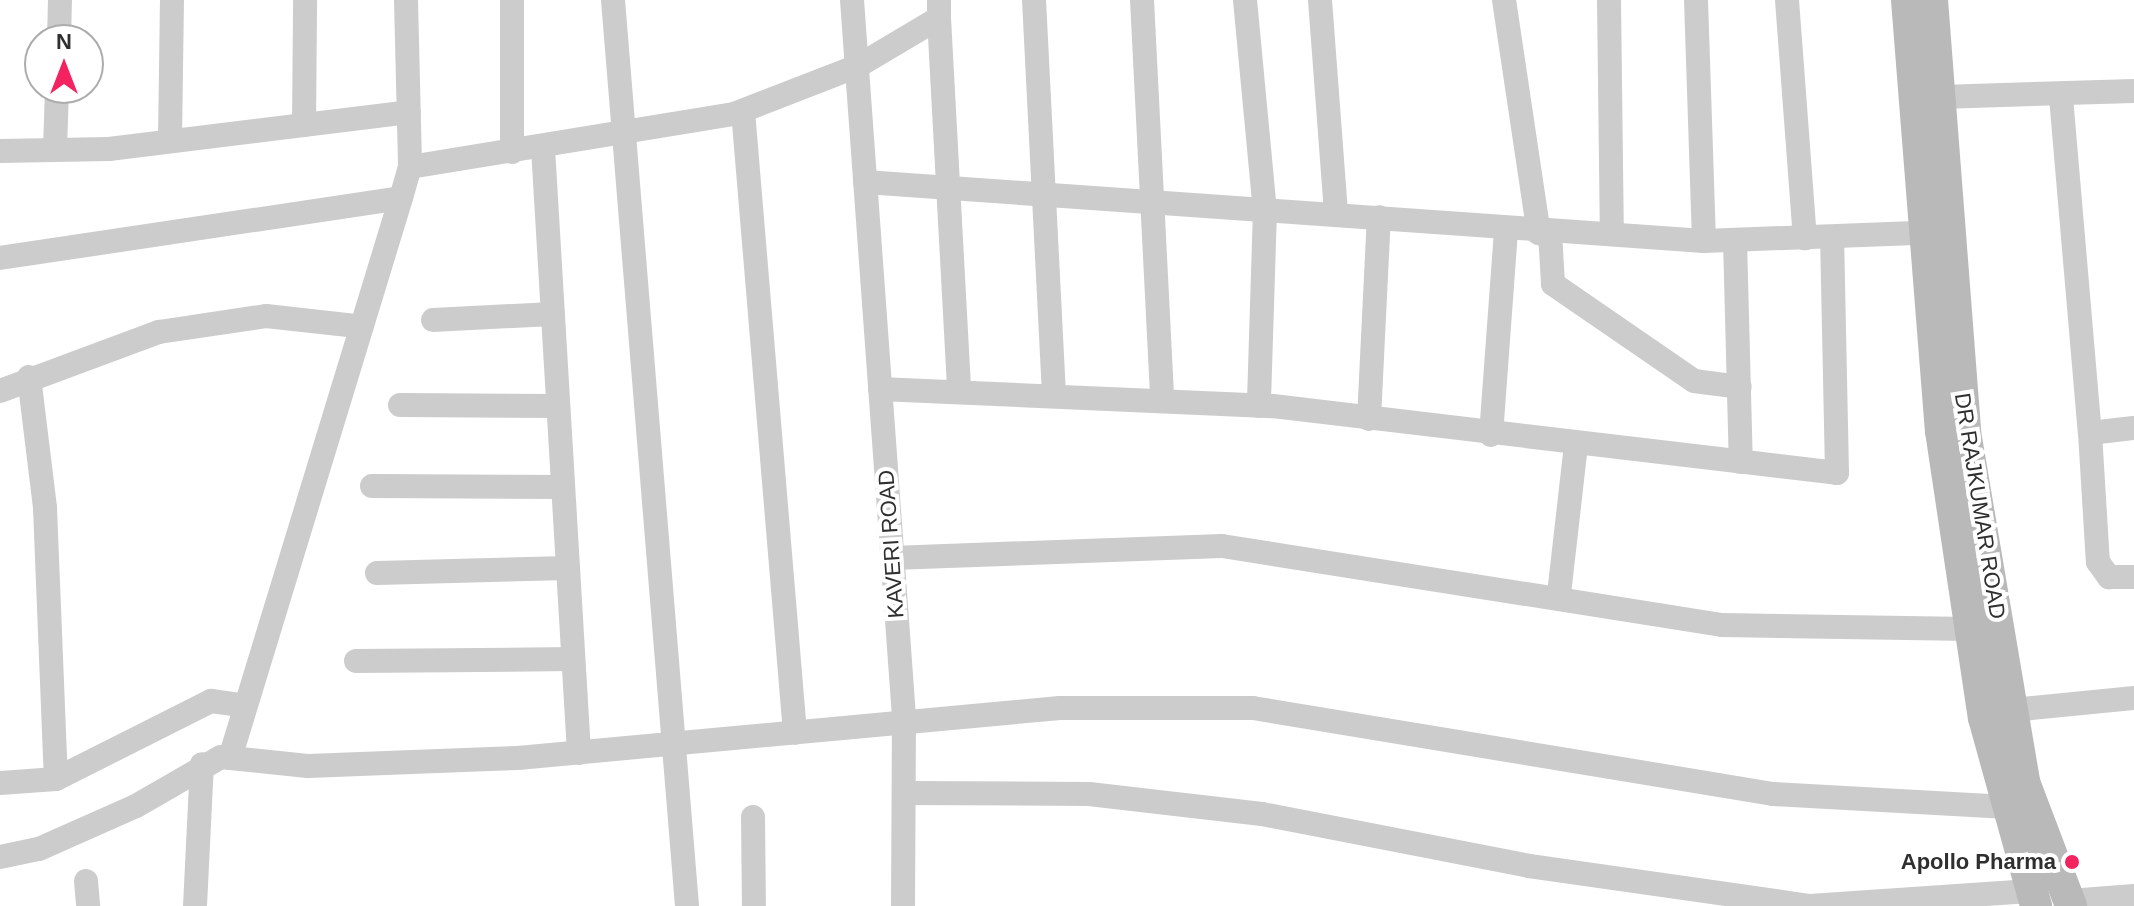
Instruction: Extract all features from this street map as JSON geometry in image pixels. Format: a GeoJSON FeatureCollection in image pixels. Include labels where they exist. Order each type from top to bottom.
{"type":"FeatureCollection","features":[{"type":"Feature","properties":{"kind":"main road","name":"DR RAJKUMAR ROAD"},"geometry":{"type":"LineString","coordinates":[[1907,0],[1965,432],[2024,782],[2070,903]]}},
{"type":"Feature","properties":{"kind":"main road","name":"DR RAJKUMAR ROAD"},"geometry":{"type":"LineString","coordinates":[[1932,0],[1940,97],[1941,431],[1970,629],[2003,807],[2033,899]]}},
{"type":"Feature","properties":{"kind":"street"},"geometry":{"type":"LineString","coordinates":[[59,24],[60,0]]}},
{"type":"Feature","properties":{"kind":"street"},"geometry":{"type":"LineString","coordinates":[[170,141],[172,0]]}},
{"type":"Feature","properties":{"kind":"street"},"geometry":{"type":"LineString","coordinates":[[304,125],[305,0]]}},
{"type":"Feature","properties":{"kind":"street"},"geometry":{"type":"LineString","coordinates":[[230,758],[357,326],[410,167],[406,0]]}},
{"type":"Feature","properties":{"kind":"street"},"geometry":{"type":"LineString","coordinates":[[512,0],[512,152]]}},
{"type":"Feature","properties":{"kind":"street"},"geometry":{"type":"LineString","coordinates":[[613,0],[621,136],[687,906]]}},
{"type":"Feature","properties":{"kind":"street","name":"KAVERI ROAD"},"geometry":{"type":"LineString","coordinates":[[852,0],[904,717],[903,906]]}},
{"type":"Feature","properties":{"kind":"street"},"geometry":{"type":"LineString","coordinates":[[1034,0],[1054,393]]}},
{"type":"Feature","properties":{"kind":"street"},"geometry":{"type":"LineString","coordinates":[[1142,0],[1156,197],[1162,399]]}},
{"type":"Feature","properties":{"kind":"street"},"geometry":{"type":"LineString","coordinates":[[1245,0],[1265,210],[1259,406]]}},
{"type":"Feature","properties":{"kind":"street"},"geometry":{"type":"LineString","coordinates":[[1320,0],[1336,213]]}},
{"type":"Feature","properties":{"kind":"street"},"geometry":{"type":"LineString","coordinates":[[1504,0],[1553,284],[1694,381],[1740,387]]}},
{"type":"Feature","properties":{"kind":"street"},"geometry":{"type":"LineString","coordinates":[[1609,0],[1612,233]]}},
{"type":"Feature","properties":{"kind":"street"},"geometry":{"type":"LineString","coordinates":[[1696,0],[1704,241]]}},
{"type":"Feature","properties":{"kind":"street"},"geometry":{"type":"LineString","coordinates":[[1787,0],[1805,238]]}},
{"type":"Feature","properties":{"kind":"street"},"geometry":{"type":"LineString","coordinates":[[410,167],[621,136],[743,111],[858,66],[939,9]]}},
{"type":"Feature","properties":{"kind":"street"},"geometry":{"type":"LineString","coordinates":[[939,9],[959,391]]}},
{"type":"Feature","properties":{"kind":"street"},"geometry":{"type":"LineString","coordinates":[[1940,97],[2061,97],[2134,91]]}},
{"type":"Feature","properties":{"kind":"street"},"geometry":{"type":"LineString","coordinates":[[2061,97],[2098,562],[2109,577],[2134,577]]}},
{"type":"Feature","properties":{"kind":"street"},"geometry":{"type":"LineString","coordinates":[[55,149],[56,104]]}},
{"type":"Feature","properties":{"kind":"street"},"geometry":{"type":"LineString","coordinates":[[743,111],[795,733]]}},
{"type":"Feature","properties":{"kind":"street"},"geometry":{"type":"LineString","coordinates":[[0,151],[170,141],[409,112]]}},
{"type":"Feature","properties":{"kind":"street"},"geometry":{"type":"LineString","coordinates":[[543,148],[579,753]]}},
{"type":"Feature","properties":{"kind":"street"},"geometry":{"type":"LineString","coordinates":[[865,182],[949,189],[1156,197],[1265,210],[1336,213],[1506,231],[1612,233],[1704,241],[1939,232]]}},
{"type":"Feature","properties":{"kind":"street"},"geometry":{"type":"LineString","coordinates":[[0,258],[401,198]]}},
{"type":"Feature","properties":{"kind":"street"},"geometry":{"type":"LineString","coordinates":[[1369,419],[1379,217]]}},
{"type":"Feature","properties":{"kind":"street"},"geometry":{"type":"LineString","coordinates":[[1491,435],[1506,231]]}},
{"type":"Feature","properties":{"kind":"street"},"geometry":{"type":"LineString","coordinates":[[880,389],[1054,393],[1259,406],[1837,473],[1832,237]]}},
{"type":"Feature","properties":{"kind":"street"},"geometry":{"type":"LineString","coordinates":[[1735,240],[1741,462]]}},
{"type":"Feature","properties":{"kind":"street"},"geometry":{"type":"LineString","coordinates":[[433,320],[553,314]]}},
{"type":"Feature","properties":{"kind":"street"},"geometry":{"type":"LineString","coordinates":[[0,391],[29,377],[159,332],[266,316],[357,326]]}},
{"type":"Feature","properties":{"kind":"street"},"geometry":{"type":"LineString","coordinates":[[29,377],[45,508],[56,779]]}},
{"type":"Feature","properties":{"kind":"street"},"geometry":{"type":"LineString","coordinates":[[400,405],[558,406]]}},
{"type":"Feature","properties":{"kind":"street"},"geometry":{"type":"LineString","coordinates":[[2090,433],[2134,428]]}},
{"type":"Feature","properties":{"kind":"street"},"geometry":{"type":"LineString","coordinates":[[1559,594],[1576,444]]}},
{"type":"Feature","properties":{"kind":"street"},"geometry":{"type":"LineString","coordinates":[[372,486],[563,487]]}},
{"type":"Feature","properties":{"kind":"street"},"geometry":{"type":"LineString","coordinates":[[892,558],[1222,546],[1559,594],[1722,625],[1970,629]]}},
{"type":"Feature","properties":{"kind":"street"},"geometry":{"type":"LineString","coordinates":[[377,573],[568,568]]}},
{"type":"Feature","properties":{"kind":"street"},"geometry":{"type":"LineString","coordinates":[[356,661],[573,659]]}},
{"type":"Feature","properties":{"kind":"street"},"geometry":{"type":"LineString","coordinates":[[2012,710],[2134,698]]}},
{"type":"Feature","properties":{"kind":"street"},"geometry":{"type":"LineString","coordinates":[[0,783],[56,779],[211,701],[245,706]]}},
{"type":"Feature","properties":{"kind":"street"},"geometry":{"type":"LineString","coordinates":[[0,857],[39,849],[136,806],[202,764],[230,758],[308,766],[579,753],[674,747],[904,717],[1253,708],[1773,794],[2003,807]]}},
{"type":"Feature","properties":{"kind":"street"},"geometry":{"type":"LineString","coordinates":[[195,906],[202,764]]}},
{"type":"Feature","properties":{"kind":"street"},"geometry":{"type":"LineString","coordinates":[[904,793],[1089,794],[1262,814],[1529,866],[1810,906],[2033,899]]}},
{"type":"Feature","properties":{"kind":"street"},"geometry":{"type":"LineString","coordinates":[[753,817],[754,906]]}},
{"type":"Feature","properties":{"kind":"street"},"geometry":{"type":"LineString","coordinates":[[86,881],[88,906]]}},
{"type":"Feature","properties":{"kind":"street"},"geometry":{"type":"LineString","coordinates":[[2070,903],[2134,896]]}},
{"type":"Feature","properties":{"kind":"place","name":"Apollo Pharma"},"geometry":{"type":"Point","coordinates":[2072,862]}}]}
